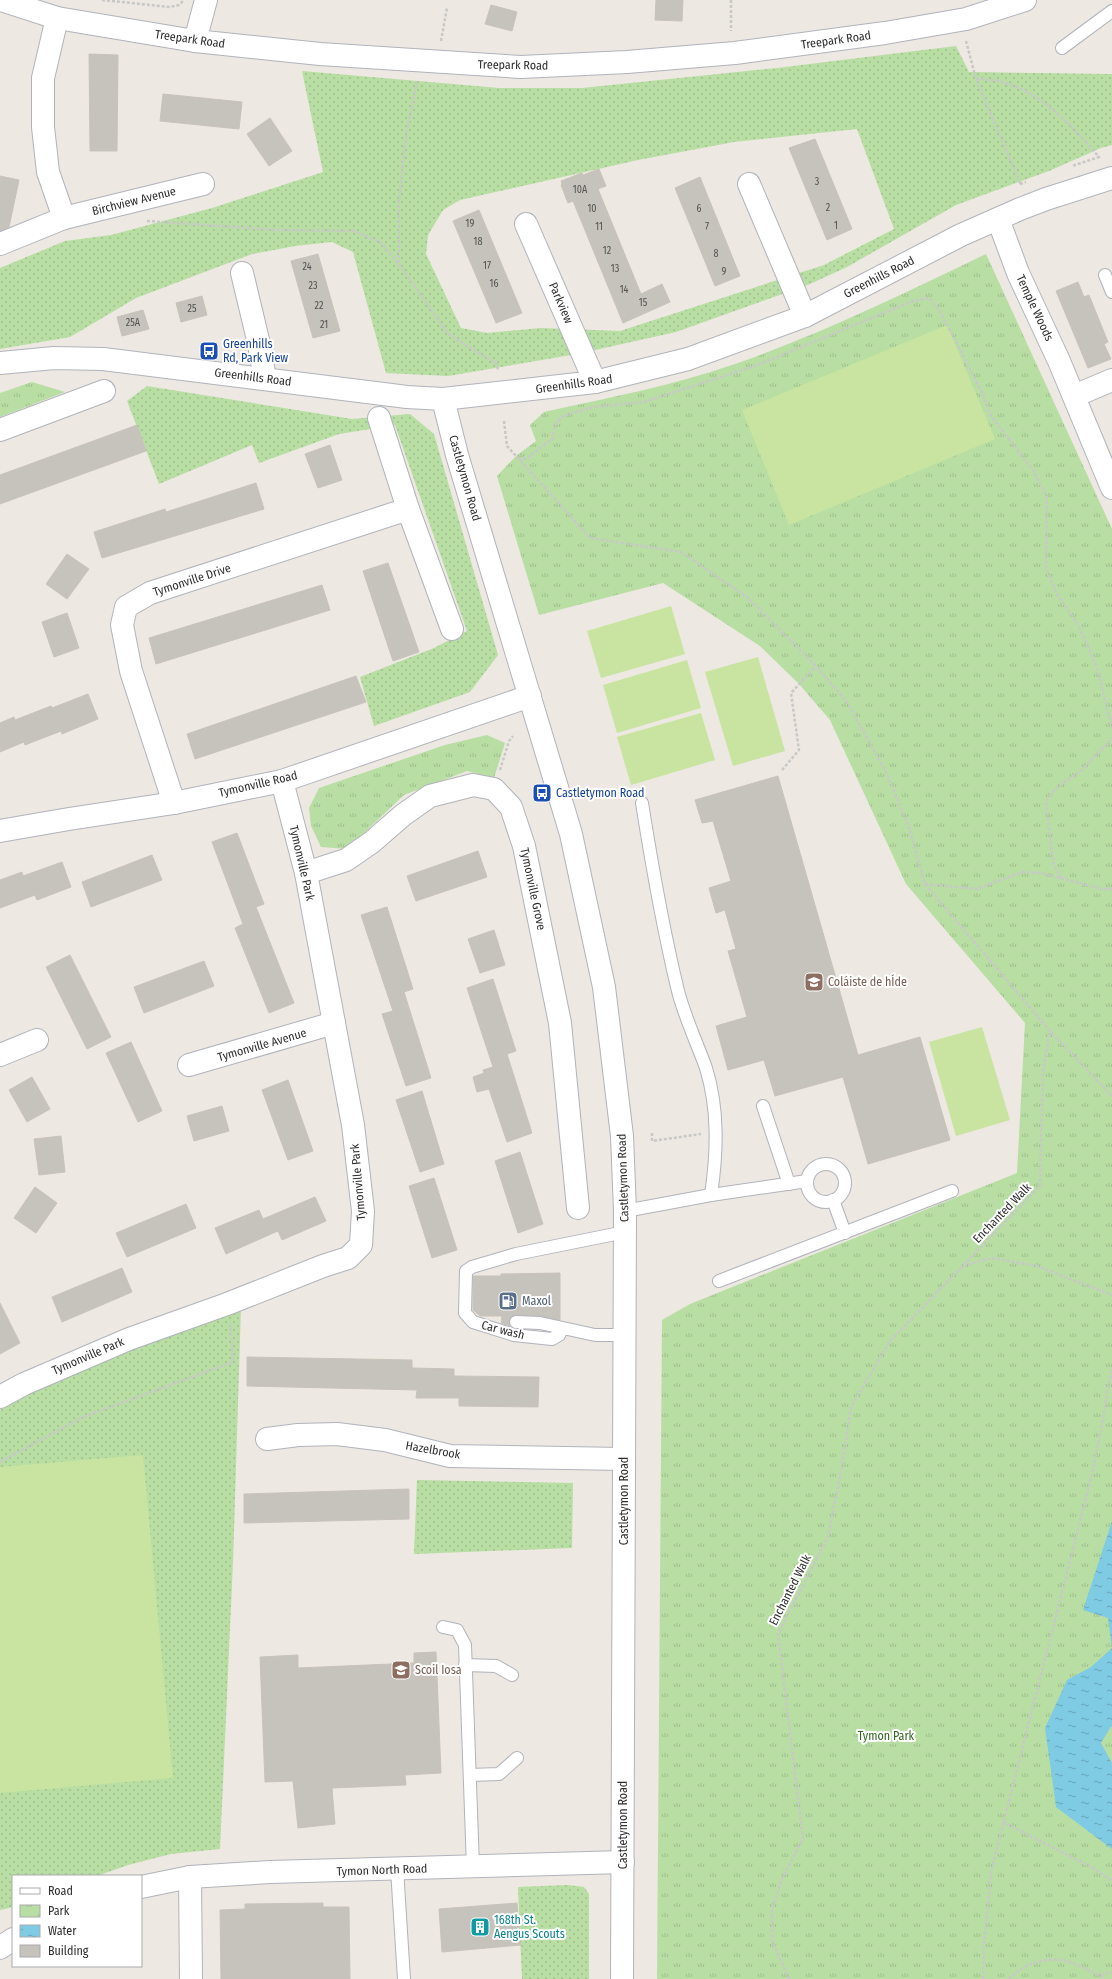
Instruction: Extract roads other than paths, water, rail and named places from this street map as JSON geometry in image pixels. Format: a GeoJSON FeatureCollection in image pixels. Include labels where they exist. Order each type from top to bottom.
{"type":"FeatureCollection","features":[{"type":"Feature","properties":{"kind":"street","name":"Treepark Road"},"geometry":{"type":"LineString","coordinates":[[1,0],[57,18],[195,41],[382,59],[521,67],[735,53],[885,33],[966,19],[1025,0]]}},
{"type":"Feature","properties":{"kind":"street"},"geometry":{"type":"LineString","coordinates":[[195,41],[206,0]]}},
{"type":"Feature","properties":{"kind":"street"},"geometry":{"type":"LineString","coordinates":[[57,18],[43,78],[43,127],[48,172],[64,218]]}},
{"type":"Feature","properties":{"kind":"street","name":"Greenhills Road"},"geometry":{"type":"LineString","coordinates":[[0,363],[54,358],[103,359],[407,397],[443,399],[594,382],[688,359],[805,316],[961,235],[1046,199],[1112,178]]}},
{"type":"Feature","properties":{"kind":"street","name":"Birchview Avenue"},"geometry":{"type":"LineString","coordinates":[[0,244],[64,218],[204,184]]}},
{"type":"Feature","properties":{"kind":"street"},"geometry":{"type":"LineString","coordinates":[[750,184],[805,316]]}},
{"type":"Feature","properties":{"kind":"street","name":"Temple Woods"},"geometry":{"type":"LineString","coordinates":[[998,219],[1018,273],[1074,396],[1112,488]]}},
{"type":"Feature","properties":{"kind":"street","name":"Parkview"},"geometry":{"type":"LineString","coordinates":[[526,224],[594,382]]}},
{"type":"Feature","properties":{"kind":"street"},"geometry":{"type":"LineString","coordinates":[[242,273],[259,344],[265,379]]}},
{"type":"Feature","properties":{"kind":"street"},"geometry":{"type":"LineString","coordinates":[[1074,396],[1112,380]]}},
{"type":"Feature","properties":{"kind":"street"},"geometry":{"type":"LineString","coordinates":[[0,430],[104,392]]}},
{"type":"Feature","properties":{"kind":"street","name":"Castletymon Road"},"geometry":{"type":"LineString","coordinates":[[443,399],[457,455],[571,834],[604,987],[622,1136],[625,1221],[626,1335],[624,1459],[622,1979]]}},
{"type":"Feature","properties":{"kind":"street"},"geometry":{"type":"LineString","coordinates":[[379,418],[408,510],[452,629]]}},
{"type":"Feature","properties":{"kind":"street","name":"Tymonville Drive"},"geometry":{"type":"LineString","coordinates":[[174,803],[131,671],[122,625],[126,607],[150,593],[408,510]]}},
{"type":"Feature","properties":{"kind":"street","name":"Tymonville Road"},"geometry":{"type":"LineString","coordinates":[[0,832],[69,819],[174,803],[282,781],[530,696]]}},
{"type":"Feature","properties":{"kind":"street","name":"Tymonville Park"},"geometry":{"type":"LineString","coordinates":[[0,1397],[24,1384],[129,1339],[348,1258],[361,1245],[363,1210],[353,1125],[306,872],[282,781]]}},
{"type":"Feature","properties":{"kind":"street","name":"Tymonville Grove"},"geometry":{"type":"LineString","coordinates":[[306,872],[346,860],[372,842],[403,815],[430,796],[473,784],[494,789],[511,807],[524,846],[560,1023],[578,1208]]}},
{"type":"Feature","properties":{"kind":"street","name":"Tymonville Avenue"},"geometry":{"type":"LineString","coordinates":[[190,1066],[334,1023]]}},
{"type":"Feature","properties":{"kind":"street"},"geometry":{"type":"LineString","coordinates":[[0,1055],[37,1040]]}},
{"type":"Feature","properties":{"kind":"street","name":"Hazelbrook"},"geometry":{"type":"LineString","coordinates":[[267,1439],[298,1435],[337,1434],[385,1440],[450,1456],[624,1459]]}},
{"type":"Feature","properties":{"kind":"street","name":"Tymon North Road"},"geometry":{"type":"LineString","coordinates":[[142,1887],[190,1877],[270,1872],[623,1862]]}},
{"type":"Feature","properties":{"kind":"street"},"geometry":{"type":"LineString","coordinates":[[190,1877],[191,1979]]}},
{"type":"Feature","properties":{"kind":"lane"},"geometry":{"type":"LineString","coordinates":[[1062,48],[1112,11]]}},
{"type":"Feature","properties":{"kind":"lane"},"geometry":{"type":"LineString","coordinates":[[1105,275],[1112,292]]}},
{"type":"Feature","properties":{"kind":"lane"},"geometry":{"type":"LineString","coordinates":[[642,803],[678,992],[706,1069],[712,1092],[716,1131],[716,1159],[711,1195]]}},
{"type":"Feature","properties":{"kind":"lane"},"geometry":{"type":"LineString","coordinates":[[763,1106],[789,1184]]}},
{"type":"Feature","properties":{"kind":"lane"},"geometry":{"type":"LineString","coordinates":[[820,1164],[827,1164],[840,1170],[845,1183],[839,1196],[833,1200],[825,1202],[812,1196],[807,1189],[807,1181],[813,1168],[820,1164]]}},
{"type":"Feature","properties":{"kind":"lane"},"geometry":{"type":"LineString","coordinates":[[625,1221],[711,1195],[807,1181]]}},
{"type":"Feature","properties":{"kind":"lane"},"geometry":{"type":"LineString","coordinates":[[718,1281],[952,1191]]}},
{"type":"Feature","properties":{"kind":"lane"},"geometry":{"type":"LineString","coordinates":[[833,1200],[845,1233]]}},
{"type":"Feature","properties":{"kind":"lane","name":"Car wash"},"geometry":{"type":"LineString","coordinates":[[562,1329],[559,1335],[552,1339],[514,1335],[473,1322],[465,1313],[466,1271],[472,1266],[625,1221]]}},
{"type":"Feature","properties":{"kind":"lane"},"geometry":{"type":"LineString","coordinates":[[516,1322],[540,1323],[595,1335],[626,1335]]}},
{"type":"Feature","properties":{"kind":"lane"},"geometry":{"type":"LineString","coordinates":[[443,1627],[457,1630],[465,1645],[473,1866]]}},
{"type":"Feature","properties":{"kind":"lane"},"geometry":{"type":"LineString","coordinates":[[466,1665],[496,1666],[512,1675]]}},
{"type":"Feature","properties":{"kind":"lane"},"geometry":{"type":"LineString","coordinates":[[470,1775],[499,1774],[517,1758]]}},
{"type":"Feature","properties":{"kind":"lane"},"geometry":{"type":"LineString","coordinates":[[397,1869],[404,1979]]}},
{"type":"Feature","properties":{"kind":"water"},"geometry":{"type":"Polygon","coordinates":[[[1112,1521],[1112,1648],[1108,1618],[1083,1610],[1112,1521]]]}},
{"type":"Feature","properties":{"kind":"water"},"geometry":{"type":"Polygon","coordinates":[[[1112,1648],[1112,1725],[1101,1743],[1112,1763],[1112,1849],[1056,1807],[1045,1728],[1067,1680],[1091,1667],[1112,1648]]]}},
{"type":"Feature","properties":{"kind":"place","name":"Greenhills Rd, Park View"},"geometry":{"type":"Point","coordinates":[209,351]}},
{"type":"Feature","properties":{"kind":"place","name":"Castletymon Road"},"geometry":{"type":"Point","coordinates":[542,793]}},
{"type":"Feature","properties":{"kind":"place","name":"Coláiste de hÍde"},"geometry":{"type":"Point","coordinates":[814,982]}},
{"type":"Feature","properties":{"kind":"place","name":"Maxol"},"geometry":{"type":"Point","coordinates":[508,1301]}},
{"type":"Feature","properties":{"kind":"place","name":"Scoil Iosa"},"geometry":{"type":"Point","coordinates":[401,1670]}},
{"type":"Feature","properties":{"kind":"place","name":"168th St. Aengus Scouts"},"geometry":{"type":"Point","coordinates":[480,1927]}},
{"type":"Feature","properties":{"kind":"park label","name":"Tymon Park"},"geometry":{"type":"Point","coordinates":[886,1736]}}]}
